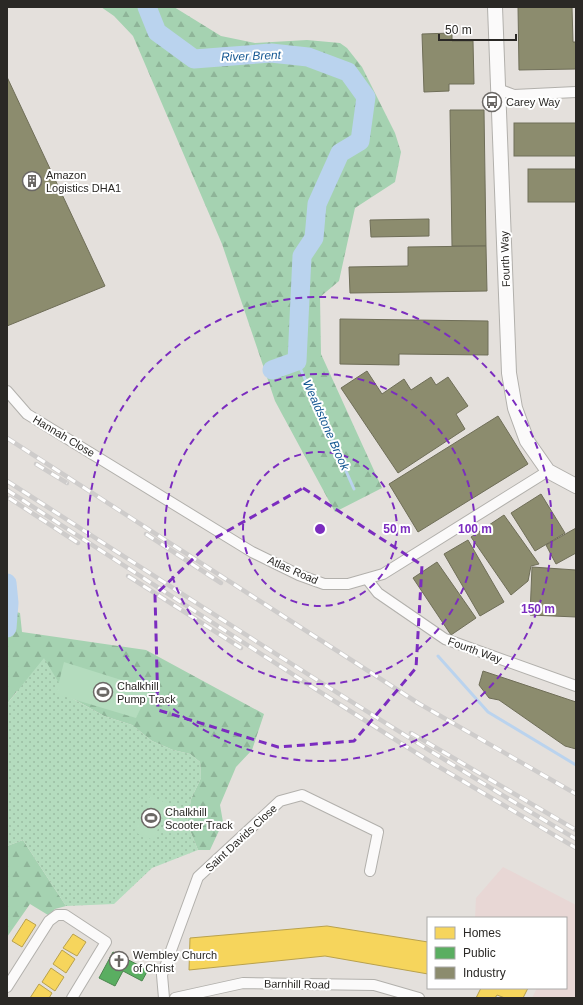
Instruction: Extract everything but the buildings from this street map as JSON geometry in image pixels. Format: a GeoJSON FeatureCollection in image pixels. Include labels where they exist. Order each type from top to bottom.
{"type":"FeatureCollection","features":[{"type":"Feature","properties":{"kind":"main road","name":"Fourth Way"},"geometry":{"type":"LineString","coordinates":[[495,7],[509,373],[515,408],[528,441],[548,471],[576,486]]}},
{"type":"Feature","properties":{"kind":"street"},"geometry":{"type":"LineString","coordinates":[[498,89],[514,94],[576,92]]}},
{"type":"Feature","properties":{"kind":"street","name":"Hannah Close"},"geometry":{"type":"LineString","coordinates":[[7,392],[27,414],[126,475]]}},
{"type":"Feature","properties":{"kind":"street","name":"Atlas Road"},"geometry":{"type":"LineString","coordinates":[[126,475],[252,552],[299,575],[324,584],[348,584],[383,574],[548,471]]}},
{"type":"Feature","properties":{"kind":"street","name":"Fourth Way"},"geometry":{"type":"LineString","coordinates":[[367,579],[378,593],[445,639],[576,686]]}},
{"type":"Feature","properties":{"kind":"street","name":"Saint Davids Close"},"geometry":{"type":"LineString","coordinates":[[164,998],[162,975],[198,877],[280,801],[302,795],[378,832],[370,871]]}},
{"type":"Feature","properties":{"kind":"street"},"geometry":{"type":"LineString","coordinates":[[7,987],[49,921],[57,915],[66,916],[106,942],[72,998]]}},
{"type":"Feature","properties":{"kind":"street","name":"Barnhill Road"},"geometry":{"type":"LineString","coordinates":[[176,998],[243,983],[374,985],[419,998]]}},
{"type":"Feature","properties":{"kind":"highlighted area"},"geometry":{"type":"Polygon","coordinates":[[[303,488],[422,565],[416,668],[354,741],[278,747],[158,710],[155,595],[215,538],[303,488]]]}},
{"type":"Feature","properties":{"kind":"shaded area"},"geometry":{"type":"Polygon","coordinates":[[[503,867],[576,905],[576,998],[532,998],[536,989],[567,989],[567,917],[475,917],[476,898],[503,867]]]}},
{"type":"Feature","properties":{"kind":"green space"},"geometry":{"type":"Polygon","coordinates":[[[101,7],[174,7],[221,36],[255,43],[307,40],[340,43],[347,48],[362,67],[395,133],[401,152],[395,182],[355,208],[339,281],[320,297],[321,354],[382,488],[335,512],[275,401],[222,244],[133,36],[114,16],[101,7]]]}},
{"type":"Feature","properties":{"kind":"green space"},"geometry":{"type":"Polygon","coordinates":[[[7,609],[20,613],[22,632],[146,650],[264,714],[252,750],[236,767],[220,805],[223,822],[210,850],[198,850],[187,823],[191,799],[201,778],[200,762],[190,754],[173,750],[152,741],[132,725],[104,716],[70,697],[17,691],[7,704],[7,609]]]}},
{"type":"Feature","properties":{"kind":"green space"},"geometry":{"type":"Polygon","coordinates":[[[44,658],[66,695],[104,716],[132,725],[152,741],[173,750],[190,754],[200,762],[201,778],[191,799],[187,823],[198,850],[152,868],[114,904],[66,906],[23,840],[7,846],[7,704],[44,658]]]}},
{"type":"Feature","properties":{"kind":"green space","name":"Chalkhill Pump Track"},"geometry":{"type":"Polygon","coordinates":[[[64,662],[150,689],[136,718],[56,694],[64,662]]]}},
{"type":"Feature","properties":{"kind":"green space","name":"Chalkhill Scooter Track"},"geometry":{"type":"Polygon","coordinates":[[[150,796],[169,804],[153,840],[134,832],[150,796]]]}},
{"type":"Feature","properties":{"kind":"green space"},"geometry":{"type":"Polygon","coordinates":[[[23,840],[66,906],[55,909],[48,915],[30,904],[7,937],[7,846],[23,840]]]}},
{"type":"Feature","properties":{"kind":"waterway","name":"River Brent"},"geometry":{"type":"LineString","coordinates":[[147,7],[157,32],[194,59],[271,53],[308,57],[348,72],[366,97],[360,141],[340,153],[317,204],[314,238],[302,256],[297,361],[272,370]]}},
{"type":"Feature","properties":{"kind":"waterway","name":"Wealdstone Brook"},"geometry":{"type":"LineString","coordinates":[[297,361],[354,489]]}},
{"type":"Feature","properties":{"kind":"waterway","name":"River Brent"},"geometry":{"type":"LineString","coordinates":[[7,583],[9,603],[7,628]]}},
{"type":"Feature","properties":{"kind":"waterway","name":"Wealdstone Brook"},"geometry":{"type":"LineString","coordinates":[[438,656],[488,712],[576,765]]}},
{"type":"Feature","properties":{"kind":"railway"},"geometry":{"type":"LineString","coordinates":[[7,438],[418,703],[576,794]]}},
{"type":"Feature","properties":{"kind":"railway"},"geometry":{"type":"LineString","coordinates":[[36,464],[67,483]]}},
{"type":"Feature","properties":{"kind":"railway"},"geometry":{"type":"LineString","coordinates":[[7,481],[361,708],[576,839]]}},
{"type":"Feature","properties":{"kind":"railway"},"geometry":{"type":"LineString","coordinates":[[7,490],[429,761],[576,848]]}},
{"type":"Feature","properties":{"kind":"railway"},"geometry":{"type":"LineString","coordinates":[[9,498],[78,543]]}},
{"type":"Feature","properties":{"kind":"railway"},"geometry":{"type":"LineString","coordinates":[[146,534],[221,583]]}},
{"type":"Feature","properties":{"kind":"railway"},"geometry":{"type":"LineString","coordinates":[[128,576],[241,648]]}},
{"type":"Feature","properties":{"kind":"railway"},"geometry":{"type":"LineString","coordinates":[[411,733],[576,830]]}},
{"type":"Feature","properties":{"kind":"place","name":"Carey Way"},"geometry":{"type":"Point","coordinates":[492,102]}},
{"type":"Feature","properties":{"kind":"place","name":"Amazon Logistics DHA1"},"geometry":{"type":"Point","coordinates":[32,181]}},
{"type":"Feature","properties":{"kind":"place","name":"Chalkhill Pump Track"},"geometry":{"type":"Point","coordinates":[103,692]}},
{"type":"Feature","properties":{"kind":"place","name":"Chalkhill Scooter Track"},"geometry":{"type":"Point","coordinates":[151,818]}},
{"type":"Feature","properties":{"kind":"place","name":"Wembley Church of Christ"},"geometry":{"type":"Point","coordinates":[119,961]}}]}
